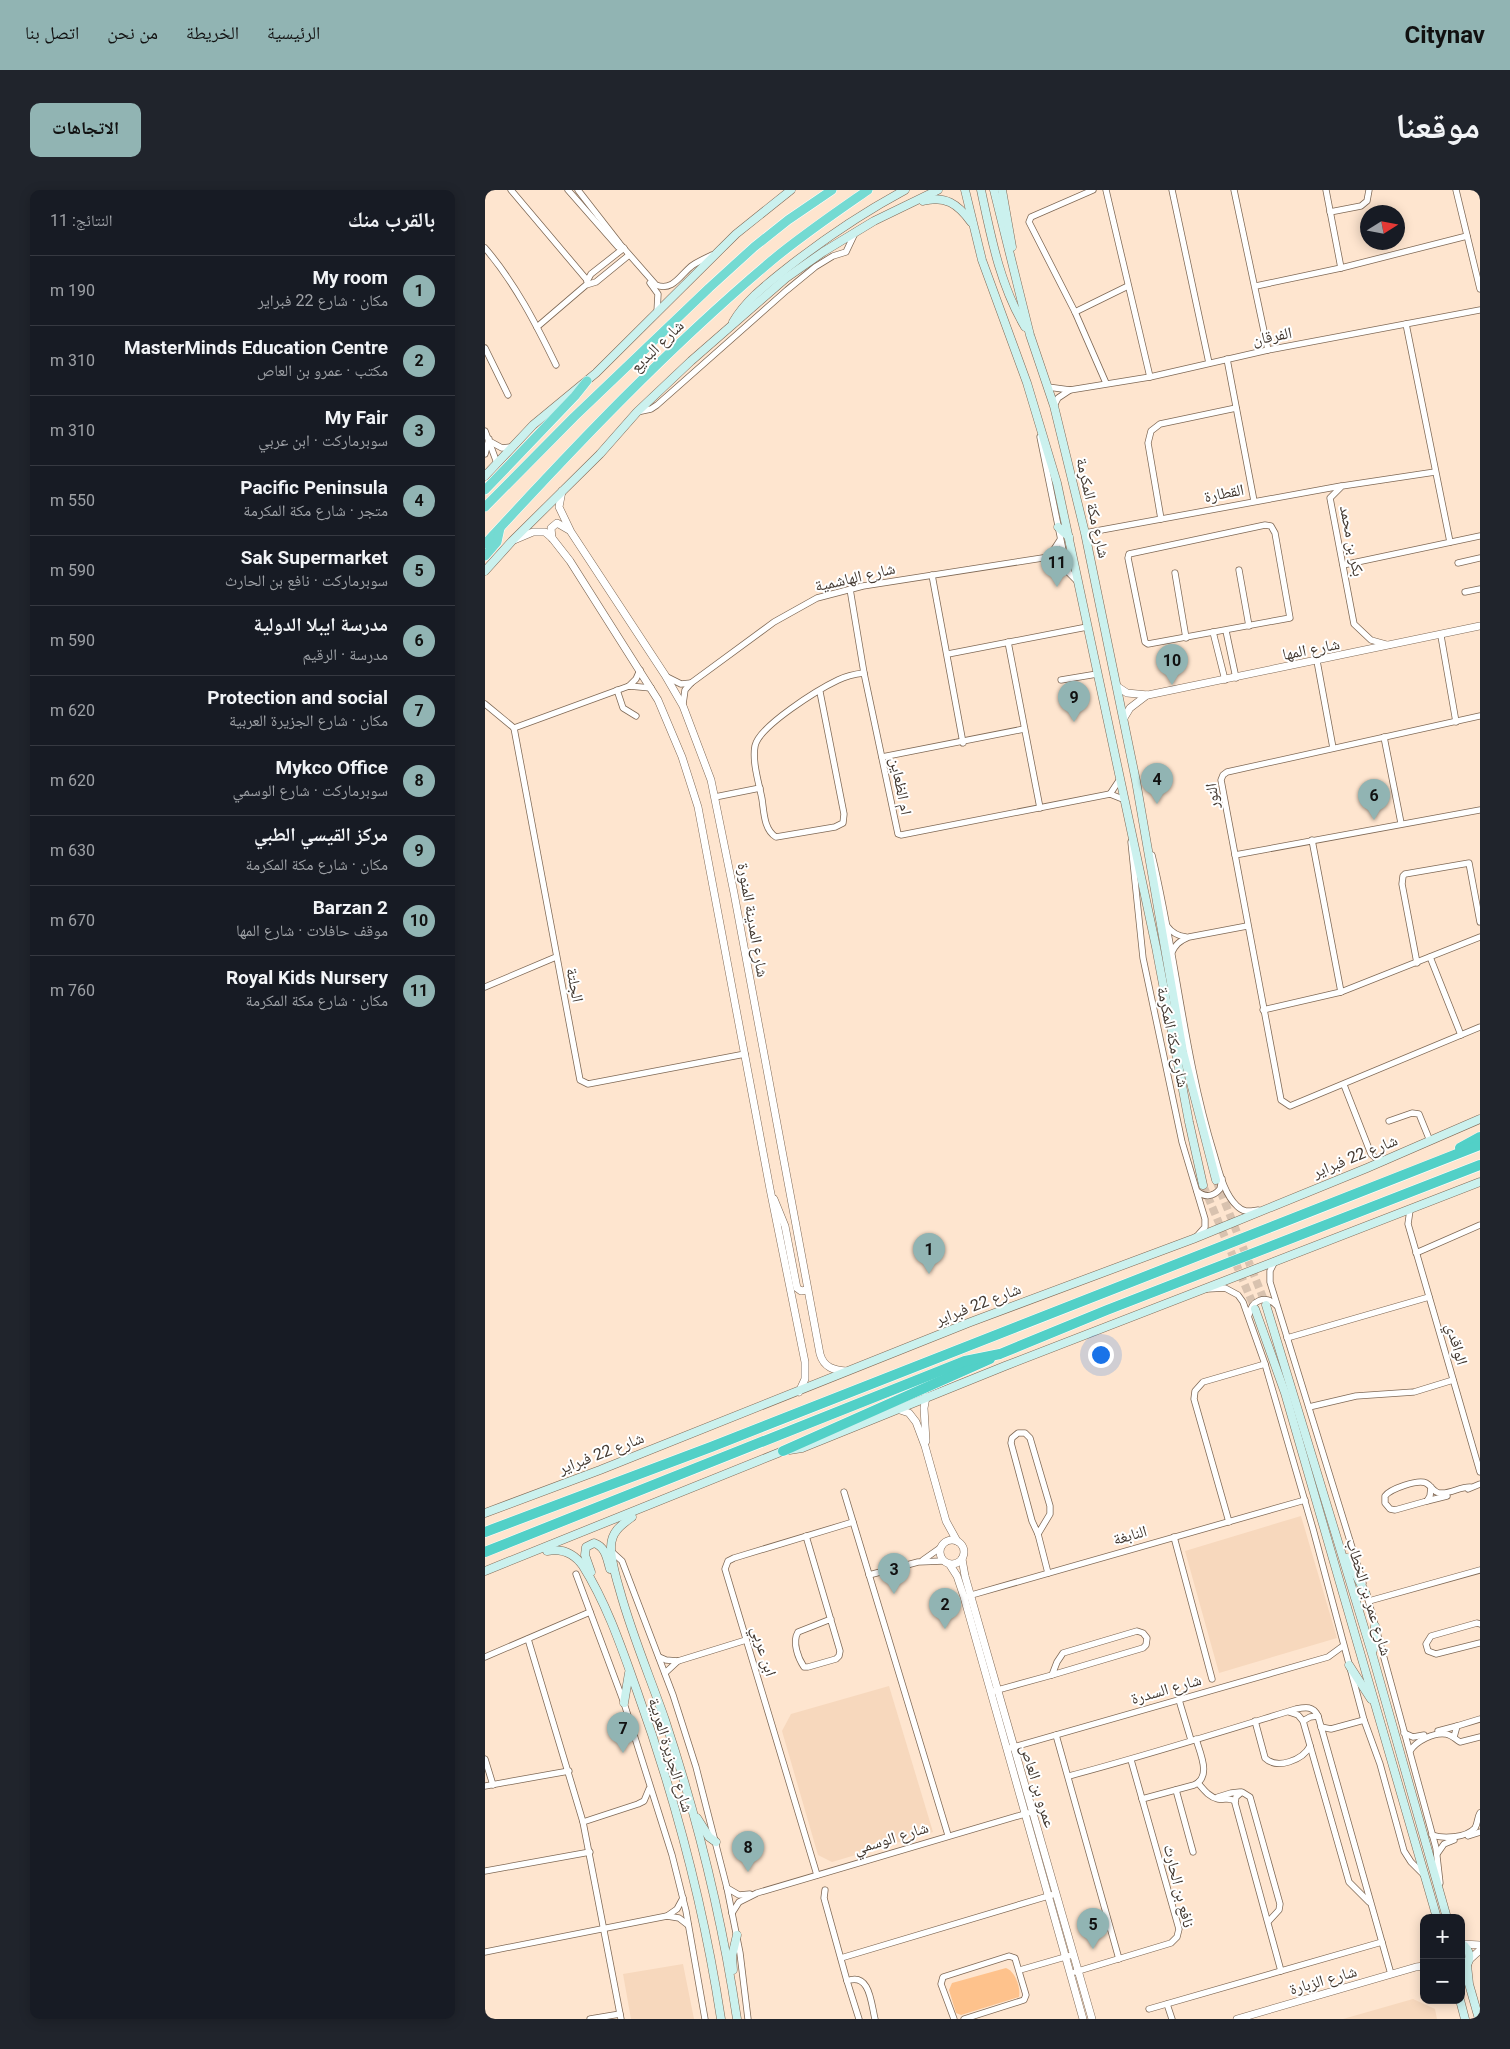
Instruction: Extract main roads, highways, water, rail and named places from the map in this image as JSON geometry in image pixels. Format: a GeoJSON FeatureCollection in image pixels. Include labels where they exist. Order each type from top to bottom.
{"type":"FeatureCollection","features":[{"type":"Feature","properties":{"kind":"highway","name":"شارع البديع"},"geometry":{"type":"LineString","coordinates":[[485,507],[574,417],[709,288],[781,225],[832,190]]}},
{"type":"Feature","properties":{"kind":"highway","name":"شارع البديع"},"geometry":{"type":"LineString","coordinates":[[485,544],[601,422],[718,307],[793,244],[868,190]]}},
{"type":"Feature","properties":{"kind":"highway"},"geometry":{"type":"LineString","coordinates":[[485,490],[587,381]]}},
{"type":"Feature","properties":{"kind":"highway"},"geometry":{"type":"LineString","coordinates":[[485,556],[497,542],[500,528]]}},
{"type":"Feature","properties":{"kind":"highway"},"geometry":{"type":"LineString","coordinates":[[1443,1160],[1463,1145],[1480,1137]]}},
{"type":"Feature","properties":{"kind":"highway","name":"شارع 22 فبراير"},"geometry":{"type":"LineString","coordinates":[[485,1532],[711,1447],[1480,1146]]}},
{"type":"Feature","properties":{"kind":"highway"},"geometry":{"type":"LineString","coordinates":[[783,1452],[962,1373],[1000,1354],[1107,1310],[1480,1165]]}},
{"type":"Feature","properties":{"kind":"highway"},"geometry":{"type":"LineString","coordinates":[[1457,1174],[1480,1170]]}},
{"type":"Feature","properties":{"kind":"highway"},"geometry":{"type":"LineString","coordinates":[[485,1552],[965,1361],[1000,1354]]}},
{"type":"Feature","properties":{"kind":"main road","name":"شارع البديع"},"geometry":{"type":"LineString","coordinates":[[485,476],[533,425],[587,381],[750,222],[791,190]]}},
{"type":"Feature","properties":{"kind":"main road"},"geometry":{"type":"LineString","coordinates":[[726,332],[746,303],[756,293],[809,251],[857,218],[905,190]]}},
{"type":"Feature","properties":{"kind":"main road"},"geometry":{"type":"LineString","coordinates":[[485,571],[512,541],[600,454],[637,412],[691,361],[786,278],[857,231],[938,190]]}},
{"type":"Feature","properties":{"kind":"main road","name":"شارع مكة المكرمة"},"geometry":{"type":"LineString","coordinates":[[965,190],[989,281],[1039,420],[1057,483],[1156,947],[1189,1122],[1203,1185]]}},
{"type":"Feature","properties":{"kind":"main road"},"geometry":{"type":"LineString","coordinates":[[981,190],[998,264],[1016,312],[1030,335]]}},
{"type":"Feature","properties":{"kind":"main road","name":"شارع مكة المكرمة"},"geometry":{"type":"LineString","coordinates":[[994,190],[1030,335],[1054,406],[1085,533],[1124,718],[1183,1052],[1219,1179]]}},
{"type":"Feature","properties":{"kind":"main road"},"geometry":{"type":"LineString","coordinates":[[1002,190],[1012,250],[1011,262]]}},
{"type":"Feature","properties":{"kind":"main road"},"geometry":{"type":"LineString","coordinates":[[904,206],[931,199],[949,200],[962,210],[973,225]]}},
{"type":"Feature","properties":{"kind":"main road"},"geometry":{"type":"LineString","coordinates":[[1058,527],[1069,537]]}},
{"type":"Feature","properties":{"kind":"main road","name":"شارع 22 فبراير"},"geometry":{"type":"LineString","coordinates":[[485,1513],[799,1392],[968,1323],[1193,1239],[1385,1161],[1480,1119]]}},
{"type":"Feature","properties":{"kind":"main road"},"geometry":{"type":"LineString","coordinates":[[485,1572],[783,1452],[802,1448],[926,1397],[1480,1182]]}},
{"type":"Feature","properties":{"kind":"main road","name":"شارع عمر بن الخطاب"},"geometry":{"type":"LineString","coordinates":[[1266,1306],[1373,1657],[1446,1914]]}},
{"type":"Feature","properties":{"kind":"main road","name":"شارع عمر بن الخطاب"},"geometry":{"type":"LineString","coordinates":[[1255,1309],[1285,1393],[1436,1914]]}},
{"type":"Feature","properties":{"kind":"main road","name":"شارع الجزيرة العربية"},"geometry":{"type":"LineString","coordinates":[[643,1509],[618,1527],[612,1538],[611,1551],[627,1616],[665,1721],[690,1803],[711,1883],[737,2019]]}},
{"type":"Feature","properties":{"kind":"main road"},"geometry":{"type":"LineString","coordinates":[[1336,1536],[1367,1598]]}},
{"type":"Feature","properties":{"kind":"main road"},"geometry":{"type":"LineString","coordinates":[[608,1613],[585,1555],[586,1547],[591,1543],[597,1544],[604,1550],[618,1597],[627,1616]]}},
{"type":"Feature","properties":{"kind":"main road","name":"شارع الجزيرة العربية"},"geometry":{"type":"LineString","coordinates":[[529,1554],[553,1550],[573,1555],[579,1560],[590,1576],[608,1613],[654,1742],[676,1814],[702,1920],[719,2007],[719,2019]]}},
{"type":"Feature","properties":{"kind":"main road"},"geometry":{"type":"LineString","coordinates":[[1373,1657],[1375,1626]]}},
{"type":"Feature","properties":{"kind":"main road"},"geometry":{"type":"LineString","coordinates":[[1347,1661],[1377,1708]]}},
{"type":"Feature","properties":{"kind":"main road"},"geometry":{"type":"LineString","coordinates":[[624,1703],[629,1669]]}},
{"type":"Feature","properties":{"kind":"main road"},"geometry":{"type":"LineString","coordinates":[[690,1803],[701,1825],[715,1842]]}},
{"type":"Feature","properties":{"kind":"main road"},"geometry":{"type":"LineString","coordinates":[[734,2000],[732,1956],[737,1936]]}},
{"type":"Feature","properties":{"kind":"main road"},"geometry":{"type":"LineString","coordinates":[[1465,1946],[1469,1951],[1466,1965],[1469,1984],[1479,2019]]}},
{"type":"Feature","properties":{"kind":"main road"},"geometry":{"type":"LineString","coordinates":[[1461,2004],[1465,2019]]}},
{"type":"Feature","properties":{"kind":"tunnel"},"geometry":{"type":"LineString","coordinates":[[1216,1180],[1266,1305]]}},
{"type":"Feature","properties":{"kind":"tunnel"},"geometry":{"type":"LineString","coordinates":[[1203,1185],[1255,1309]]}},
{"type":"Feature","properties":{"kind":"place","name":"Royal Kids Nursery"},"geometry":{"type":"Point","coordinates":[1057,587]}},
{"type":"Feature","properties":{"kind":"place","name":"Barzan 2"},"geometry":{"type":"Point","coordinates":[1172,685]}},
{"type":"Feature","properties":{"kind":"place","name":"مركز القيسي الطبي"},"geometry":{"type":"Point","coordinates":[1074,722]}},
{"type":"Feature","properties":{"kind":"place","name":"Pacific Peninsula"},"geometry":{"type":"Point","coordinates":[1157,804]}},
{"type":"Feature","properties":{"kind":"place","name":"مدرسة ايبلا الدولية"},"geometry":{"type":"Point","coordinates":[1374,820]}},
{"type":"Feature","properties":{"kind":"place","name":"My room"},"geometry":{"type":"Point","coordinates":[929,1274]}},
{"type":"Feature","properties":{"kind":"place","name":"My Fair"},"geometry":{"type":"Point","coordinates":[894,1594]}},
{"type":"Feature","properties":{"kind":"place","name":"MasterMinds Education Centre"},"geometry":{"type":"Point","coordinates":[945,1629]}},
{"type":"Feature","properties":{"kind":"place","name":"Protection and social"},"geometry":{"type":"Point","coordinates":[623,1753]}},
{"type":"Feature","properties":{"kind":"place","name":"Mykco Office"},"geometry":{"type":"Point","coordinates":[748,1872]}},
{"type":"Feature","properties":{"kind":"place","name":"Sak Supermarket"},"geometry":{"type":"Point","coordinates":[1093,1949]}}]}
